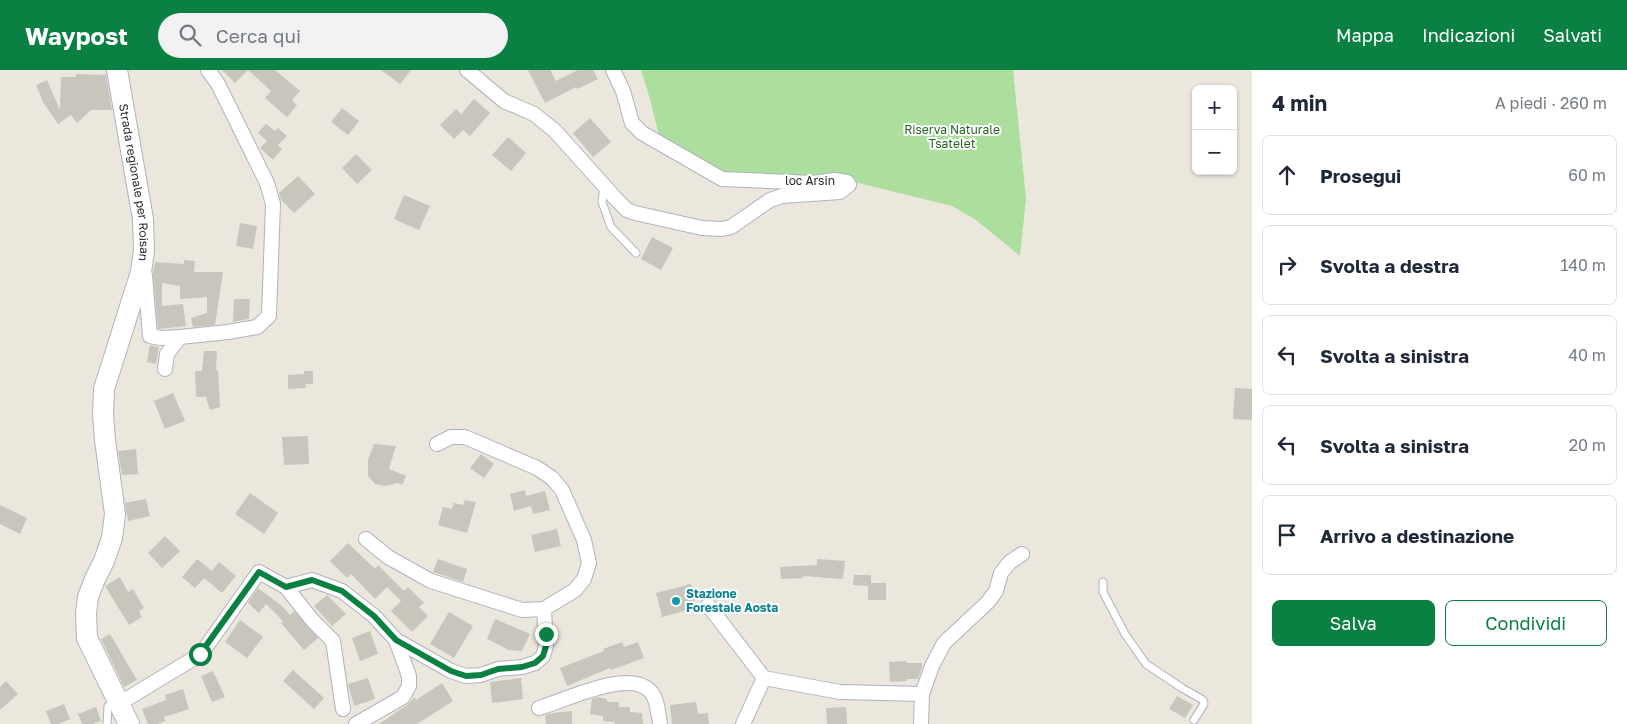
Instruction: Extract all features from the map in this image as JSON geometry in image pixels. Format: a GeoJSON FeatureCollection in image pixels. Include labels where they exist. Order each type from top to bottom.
{"type":"FeatureCollection","features":[{"type":"Feature","properties":{"kind":"main road","name":"Strada regionale per Roisan"},"geometry":{"type":"LineString","coordinates":[[117,70],[143,219],[144,252],[141,272],[104,388],[104,423],[115,514],[112,538],[104,562],[88,597],[86,613],[87,638],[129,724]]}},
{"type":"Feature","properties":{"kind":"street"},"geometry":{"type":"LineString","coordinates":[[141,272],[145,275],[150,336],[161,338],[228,332],[257,327],[269,316],[272,204],[267,183],[218,84],[208,70]]}},
{"type":"Feature","properties":{"kind":"street","name":"loc Arsin"},"geometry":{"type":"LineString","coordinates":[[467,70],[504,102],[534,114],[555,131],[616,200],[627,210],[635,214],[713,229],[731,226],[770,200],[782,196],[840,192],[849,185],[847,182],[835,180],[812,183],[722,179],[642,133],[632,123],[624,91],[613,70]]}},
{"type":"Feature","properties":{"kind":"street"},"geometry":{"type":"LineString","coordinates":[[165,370],[167,354],[180,337]]}},
{"type":"Feature","properties":{"kind":"street"},"geometry":{"type":"LineString","coordinates":[[366,539],[388,557],[432,581],[522,610],[544,609],[575,590],[584,579],[589,563],[584,540],[562,490],[552,478],[537,468],[465,437],[451,437],[437,444]]}},
{"type":"Feature","properties":{"kind":"street"},"geometry":{"type":"LineString","coordinates":[[921,724],[922,694],[932,666],[944,643],[988,602],[996,591],[1001,573],[1010,562],[1022,554]]}},
{"type":"Feature","properties":{"kind":"street"},"geometry":{"type":"LineString","coordinates":[[120,703],[200,654],[259,572],[286,587],[312,620],[333,641],[343,709]]}},
{"type":"Feature","properties":{"kind":"street"},"geometry":{"type":"LineString","coordinates":[[286,587],[312,580],[342,591],[374,616],[396,640],[451,671],[466,676],[481,675],[498,669],[522,667],[535,663],[543,656],[546,646],[544,609]]}},
{"type":"Feature","properties":{"kind":"street"},"geometry":{"type":"LineString","coordinates":[[708,606],[764,678],[840,692],[922,694]]}},
{"type":"Feature","properties":{"kind":"street"},"geometry":{"type":"LineString","coordinates":[[356,724],[403,697],[409,686],[409,676],[396,640]]}},
{"type":"Feature","properties":{"kind":"street"},"geometry":{"type":"LineString","coordinates":[[743,724],[764,678]]}},
{"type":"Feature","properties":{"kind":"street"},"geometry":{"type":"LineString","coordinates":[[539,708],[606,686],[628,682],[639,684],[650,690],[655,699],[660,724]]}},
{"type":"Feature","properties":{"kind":"lane"},"geometry":{"type":"LineString","coordinates":[[604,185],[602,202],[611,227],[636,253]]}},
{"type":"Feature","properties":{"kind":"lane"},"geometry":{"type":"LineString","coordinates":[[1103,582],[1103,592],[1125,634],[1146,664],[1203,700],[1204,704],[1194,720]]}},
{"type":"Feature","properties":{"kind":"lane"},"geometry":{"type":"LineString","coordinates":[[107,724],[108,706],[113,703],[120,703]]}},
{"type":"Feature","properties":{"kind":"green space","name":"Riserva Naturale Tsatelet"},"geometry":{"type":"Polygon","coordinates":[[[641,70],[1013,70],[1026,199],[1020,256],[976,220],[952,206],[858,183],[723,176],[660,140],[641,70]]]}},
{"type":"Feature","properties":{"kind":"building"},"geometry":{"type":"Polygon","coordinates":[[[222,70],[248,70],[235,83],[222,70]]]}},
{"type":"Feature","properties":{"kind":"building"},"geometry":{"type":"Polygon","coordinates":[[[248,70],[275,70],[300,91],[292,100],[297,105],[287,117],[265,98],[271,91],[248,70]]]}},
{"type":"Feature","properties":{"kind":"building"},"geometry":{"type":"Polygon","coordinates":[[[381,70],[411,70],[400,84],[381,70]]]}},
{"type":"Feature","properties":{"kind":"building"},"geometry":{"type":"Polygon","coordinates":[[[528,70],[550,70],[556,81],[578,70],[593,70],[598,79],[577,89],[576,87],[545,103],[528,70]]]}},
{"type":"Feature","properties":{"kind":"building"},"geometry":{"type":"Polygon","coordinates":[[[76,74],[106,75],[112,110],[91,110],[77,123],[71,115],[58,124],[43,102],[36,85],[47,80],[60,110],[61,77],[76,77],[76,74]]]}},
{"type":"Feature","properties":{"kind":"building"},"geometry":{"type":"Polygon","coordinates":[[[474,99],[490,113],[470,136],[463,130],[454,139],[440,125],[456,109],[461,114],[474,99]]]}},
{"type":"Feature","properties":{"kind":"building"},"geometry":{"type":"Polygon","coordinates":[[[342,108],[359,121],[348,135],[331,122],[342,108]]]}},
{"type":"Feature","properties":{"kind":"building"},"geometry":{"type":"Polygon","coordinates":[[[590,118],[611,142],[593,157],[573,133],[590,118]]]}},
{"type":"Feature","properties":{"kind":"building"},"geometry":{"type":"Polygon","coordinates":[[[266,124],[275,131],[278,128],[287,136],[278,145],[282,149],[273,160],[260,148],[267,141],[258,133],[266,124]]]}},
{"type":"Feature","properties":{"kind":"building"},"geometry":{"type":"Polygon","coordinates":[[[508,137],[526,153],[511,171],[492,155],[508,137]]]}},
{"type":"Feature","properties":{"kind":"building"},"geometry":{"type":"Polygon","coordinates":[[[356,154],[372,170],[357,184],[342,168],[356,154]]]}},
{"type":"Feature","properties":{"kind":"building"},"geometry":{"type":"Polygon","coordinates":[[[298,176],[315,194],[294,213],[281,200],[279,193],[298,176]]]}},
{"type":"Feature","properties":{"kind":"building"},"geometry":{"type":"Polygon","coordinates":[[[404,195],[430,206],[419,230],[394,219],[404,195]]]}},
{"type":"Feature","properties":{"kind":"building"},"geometry":{"type":"Polygon","coordinates":[[[240,223],[257,226],[253,249],[236,246],[240,223]]]}},
{"type":"Feature","properties":{"kind":"building"},"geometry":{"type":"Polygon","coordinates":[[[652,237],[673,248],[661,270],[641,259],[652,237]]]}},
{"type":"Feature","properties":{"kind":"building"},"geometry":{"type":"Polygon","coordinates":[[[184,260],[195,261],[194,272],[223,272],[215,325],[193,327],[191,318],[207,313],[207,297],[180,299],[180,286],[162,283],[162,306],[183,304],[186,326],[158,329],[153,273],[155,262],[184,264],[184,260]]]}},
{"type":"Feature","properties":{"kind":"building"},"geometry":{"type":"Polygon","coordinates":[[[234,299],[250,299],[249,319],[233,322],[234,299]]]}},
{"type":"Feature","properties":{"kind":"building"},"geometry":{"type":"Polygon","coordinates":[[[150,345],[159,347],[156,364],[147,362],[150,345]]]}},
{"type":"Feature","properties":{"kind":"building"},"geometry":{"type":"Polygon","coordinates":[[[204,351],[217,351],[216,370],[218,370],[220,407],[210,410],[206,397],[196,397],[195,371],[202,371],[204,351]]]}},
{"type":"Feature","properties":{"kind":"building"},"geometry":{"type":"Polygon","coordinates":[[[304,371],[313,371],[313,384],[305,384],[306,388],[288,389],[288,375],[304,374],[304,371]]]}},
{"type":"Feature","properties":{"kind":"building"},"geometry":{"type":"Polygon","coordinates":[[[1235,388],[1252,389],[1252,420],[1233,419],[1235,388]]]}},
{"type":"Feature","properties":{"kind":"building"},"geometry":{"type":"Polygon","coordinates":[[[173,393],[185,421],[165,429],[154,401],[173,393]]]}},
{"type":"Feature","properties":{"kind":"building"},"geometry":{"type":"Polygon","coordinates":[[[308,436],[309,464],[284,465],[282,437],[308,436]]]}},
{"type":"Feature","properties":{"kind":"building"},"geometry":{"type":"Polygon","coordinates":[[[374,444],[396,446],[389,469],[406,476],[402,485],[398,483],[385,486],[375,484],[368,476],[368,460],[374,444]]]}},
{"type":"Feature","properties":{"kind":"building"},"geometry":{"type":"Polygon","coordinates":[[[136,449],[138,474],[122,475],[118,451],[136,449]]]}},
{"type":"Feature","properties":{"kind":"building"},"geometry":{"type":"Polygon","coordinates":[[[481,454],[494,464],[484,478],[470,468],[481,454]]]}},
{"type":"Feature","properties":{"kind":"building"},"geometry":{"type":"Polygon","coordinates":[[[525,490],[526,496],[545,491],[550,510],[533,514],[531,506],[514,511],[510,494],[525,490]]]}},
{"type":"Feature","properties":{"kind":"building"},"geometry":{"type":"Polygon","coordinates":[[[250,493],[278,513],[264,534],[235,514],[250,493]]]}},
{"type":"Feature","properties":{"kind":"building"},"geometry":{"type":"Polygon","coordinates":[[[146,499],[150,516],[128,521],[125,503],[146,499]]]}},
{"type":"Feature","properties":{"kind":"building"},"geometry":{"type":"Polygon","coordinates":[[[465,500],[476,502],[467,533],[438,525],[443,507],[452,509],[454,503],[463,505],[465,500]]]}},
{"type":"Feature","properties":{"kind":"building"},"geometry":{"type":"Polygon","coordinates":[[[0,505],[27,518],[20,534],[0,524],[0,505]]]}},
{"type":"Feature","properties":{"kind":"building"},"geometry":{"type":"Polygon","coordinates":[[[557,529],[561,546],[535,552],[531,535],[557,529]]]}},
{"type":"Feature","properties":{"kind":"building"},"geometry":{"type":"Polygon","coordinates":[[[165,536],[180,551],[162,568],[148,553],[165,536]]]}},
{"type":"Feature","properties":{"kind":"building"},"geometry":{"type":"Polygon","coordinates":[[[348,543],[375,569],[378,565],[404,591],[408,587],[424,603],[419,607],[428,616],[412,632],[391,611],[401,601],[387,587],[375,599],[351,574],[347,578],[330,561],[348,543]]]}},
{"type":"Feature","properties":{"kind":"building"},"geometry":{"type":"Polygon","coordinates":[[[197,559],[212,571],[219,562],[236,576],[222,593],[204,578],[195,588],[182,577],[197,559]]]}},
{"type":"Feature","properties":{"kind":"building"},"geometry":{"type":"Polygon","coordinates":[[[438,559],[467,569],[463,582],[433,572],[438,559]]]}},
{"type":"Feature","properties":{"kind":"building"},"geometry":{"type":"Polygon","coordinates":[[[817,559],[845,561],[843,579],[803,576],[804,578],[781,579],[780,567],[817,565],[817,559]]]}},
{"type":"Feature","properties":{"kind":"building"},"geometry":{"type":"Polygon","coordinates":[[[854,575],[871,575],[871,583],[886,583],[886,600],[868,600],[868,586],[853,585],[854,575]]]}},
{"type":"Feature","properties":{"kind":"building"},"geometry":{"type":"Polygon","coordinates":[[[120,577],[128,592],[133,589],[144,608],[139,611],[142,617],[129,625],[105,586],[120,577]]]}},
{"type":"Feature","properties":{"kind":"building","name":"Stazione Forestale Aosta"},"geometry":{"type":"Polygon","coordinates":[[[691,584],[696,608],[662,617],[656,593],[691,584]]]}},
{"type":"Feature","properties":{"kind":"building"},"geometry":{"type":"Polygon","coordinates":[[[258,588],[282,606],[290,615],[294,611],[318,638],[304,650],[281,623],[283,621],[266,604],[259,613],[248,603],[258,588]]]}},
{"type":"Feature","properties":{"kind":"building"},"geometry":{"type":"Polygon","coordinates":[[[327,595],[346,614],[332,626],[314,606],[327,595]]]}},
{"type":"Feature","properties":{"kind":"building"},"geometry":{"type":"Polygon","coordinates":[[[449,612],[473,626],[454,658],[430,644],[449,612]]]}},
{"type":"Feature","properties":{"kind":"building"},"geometry":{"type":"Polygon","coordinates":[[[495,619],[530,634],[522,651],[509,650],[487,639],[495,619]]]}},
{"type":"Feature","properties":{"kind":"building"},"geometry":{"type":"Polygon","coordinates":[[[240,620],[263,637],[247,658],[225,642],[240,620]]]}},
{"type":"Feature","properties":{"kind":"building"},"geometry":{"type":"Polygon","coordinates":[[[370,631],[378,654],[360,661],[352,638],[370,631]]]}},
{"type":"Feature","properties":{"kind":"building"},"geometry":{"type":"Polygon","coordinates":[[[110,634],[137,680],[124,687],[101,639],[110,634]]]}},
{"type":"Feature","properties":{"kind":"building"},"geometry":{"type":"Polygon","coordinates":[[[622,642],[624,647],[638,642],[644,658],[611,670],[610,668],[567,686],[560,668],[622,642]]]}},
{"type":"Feature","properties":{"kind":"building"},"geometry":{"type":"Polygon","coordinates":[[[906,661],[906,663],[922,663],[918,679],[890,682],[889,662],[906,661]]]}},
{"type":"Feature","properties":{"kind":"building"},"geometry":{"type":"Polygon","coordinates":[[[293,670],[324,698],[314,709],[283,681],[293,670]]]}},
{"type":"Feature","properties":{"kind":"building"},"geometry":{"type":"Polygon","coordinates":[[[213,671],[225,697],[212,702],[201,676],[213,671]]]}},
{"type":"Feature","properties":{"kind":"building"},"geometry":{"type":"Polygon","coordinates":[[[368,678],[375,699],[354,706],[348,684],[368,678]]]}},
{"type":"Feature","properties":{"kind":"building"},"geometry":{"type":"Polygon","coordinates":[[[521,678],[523,699],[492,703],[490,682],[521,678]]]}},
{"type":"Feature","properties":{"kind":"building"},"geometry":{"type":"Polygon","coordinates":[[[6,681],[18,694],[0,710],[0,687],[6,681]]]}},
{"type":"Feature","properties":{"kind":"building"},"geometry":{"type":"Polygon","coordinates":[[[442,683],[453,701],[417,724],[379,724],[407,705],[415,697],[416,700],[442,683]]]}},
{"type":"Feature","properties":{"kind":"building"},"geometry":{"type":"Polygon","coordinates":[[[183,689],[189,709],[164,717],[165,721],[158,724],[148,724],[142,709],[166,700],[165,695],[183,689]]]}},
{"type":"Feature","properties":{"kind":"building"},"geometry":{"type":"Polygon","coordinates":[[[1177,696],[1193,705],[1185,718],[1169,709],[1177,696]]]}},
{"type":"Feature","properties":{"kind":"building"},"geometry":{"type":"Polygon","coordinates":[[[598,697],[607,699],[607,702],[619,702],[619,707],[630,707],[630,712],[642,713],[643,724],[615,724],[614,722],[603,721],[603,716],[590,714],[592,699],[598,697]]]}},
{"type":"Feature","properties":{"kind":"building"},"geometry":{"type":"Polygon","coordinates":[[[696,702],[698,714],[708,713],[709,724],[672,724],[670,705],[696,702]]]}},
{"type":"Feature","properties":{"kind":"building"},"geometry":{"type":"Polygon","coordinates":[[[64,704],[70,719],[59,724],[51,724],[46,711],[64,704]]]}},
{"type":"Feature","properties":{"kind":"building"},"geometry":{"type":"Polygon","coordinates":[[[96,707],[101,721],[93,724],[82,724],[78,714],[96,707]]]}},
{"type":"Feature","properties":{"kind":"building"},"geometry":{"type":"Polygon","coordinates":[[[846,707],[847,724],[827,724],[826,708],[846,707]]]}},
{"type":"Feature","properties":{"kind":"building"},"geometry":{"type":"Polygon","coordinates":[[[572,711],[572,724],[546,724],[545,715],[572,711]]]}},
{"type":"Feature","properties":{"kind":"place","name":"Stazione Forestale Aosta"},"geometry":{"type":"Point","coordinates":[676,601]}},
{"type":"Feature","properties":{"kind":"route"},"geometry":{"type":"LineString","coordinates":[[200,654],[259,572],[286,587],[312,580],[342,591],[374,616],[396,640],[451,671],[466,676],[481,675],[498,669],[522,667],[535,663],[543,656],[546,646],[546,634]]}}]}
